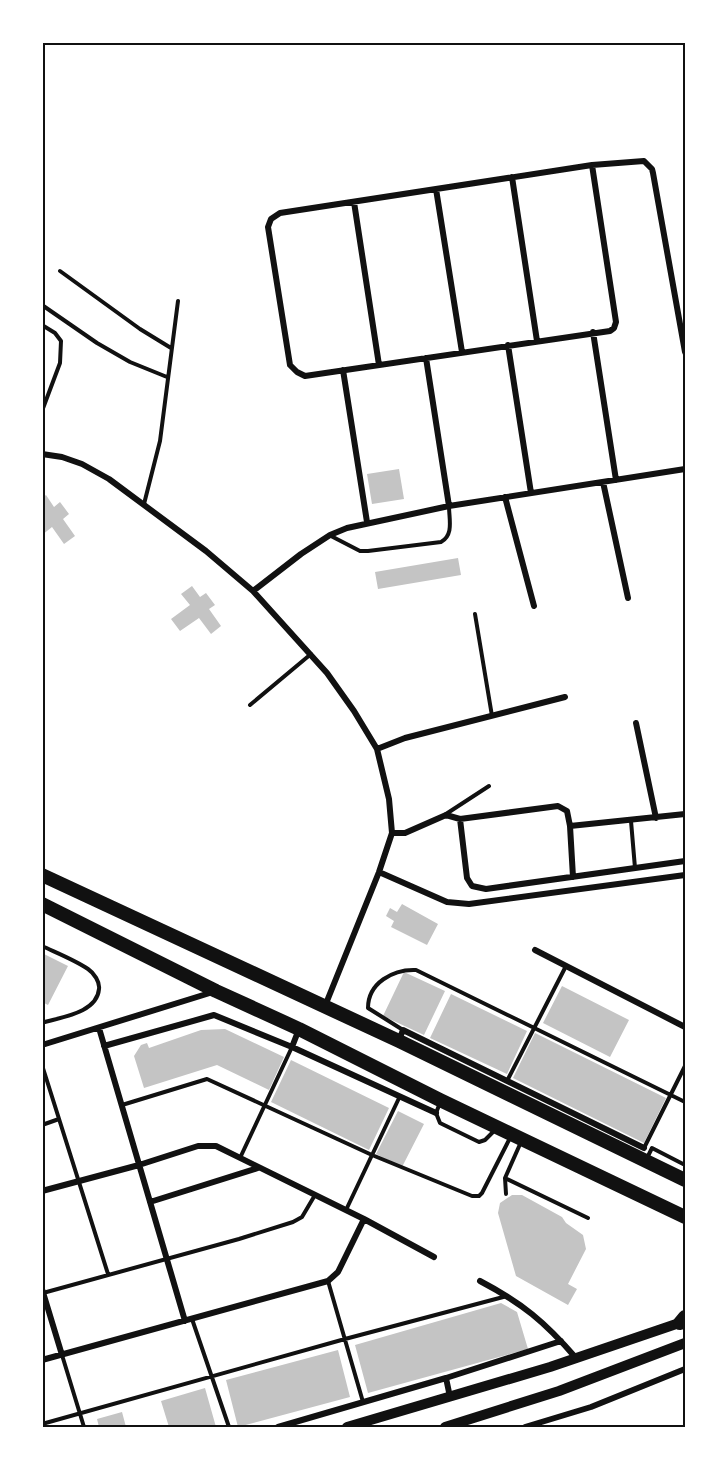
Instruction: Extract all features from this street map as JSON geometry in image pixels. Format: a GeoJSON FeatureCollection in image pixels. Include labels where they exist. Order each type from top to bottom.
{"type":"FeatureCollection","features":[{"type":"Feature","properties":{"kind":"highway"},"geometry":{"type":"LineString","coordinates":[[42,875],[324,1006],[401,1035],[645,1154],[685,1180]]}},
{"type":"Feature","properties":{"kind":"highway"},"geometry":{"type":"LineString","coordinates":[[42,904],[216,991],[299,1029],[438,1107],[498,1128],[685,1217]]}},
{"type":"Feature","properties":{"kind":"highway"},"geometry":{"type":"LineString","coordinates":[[667,1208],[685,1230]]}},
{"type":"Feature","properties":{"kind":"main road"},"geometry":{"type":"LineString","coordinates":[[347,1427],[576,1358],[683,1321]]}},
{"type":"Feature","properties":{"kind":"main road"},"geometry":{"type":"LineString","coordinates":[[445,1427],[559,1391],[685,1343]]}},
{"type":"Feature","properties":{"kind":"street"},"geometry":{"type":"LineString","coordinates":[[592,165],[616,321],[614,328],[610,331],[305,376],[290,365],[268,227],[272,219],[280,213],[592,165],[644,161],[652,169],[685,352]]}},
{"type":"Feature","properties":{"kind":"street"},"geometry":{"type":"LineString","coordinates":[[512,177],[537,341]]}},
{"type":"Feature","properties":{"kind":"street"},"geometry":{"type":"LineString","coordinates":[[436,189],[462,352]]}},
{"type":"Feature","properties":{"kind":"street"},"geometry":{"type":"LineString","coordinates":[[354,202],[379,364]]}},
{"type":"Feature","properties":{"kind":"street"},"geometry":{"type":"LineString","coordinates":[[593,332],[616,480]]}},
{"type":"Feature","properties":{"kind":"street"},"geometry":{"type":"LineString","coordinates":[[508,345],[531,493]]}},
{"type":"Feature","properties":{"kind":"street"},"geometry":{"type":"LineString","coordinates":[[426,358],[449,506]]}},
{"type":"Feature","properties":{"kind":"street"},"geometry":{"type":"LineString","coordinates":[[343,370],[367,522]]}},
{"type":"Feature","properties":{"kind":"street"},"geometry":{"type":"LineString","coordinates":[[42,454],[62,457],[82,464],[109,479],[206,551],[253,591],[327,673],[377,749],[389,799],[392,833],[379,872],[324,1006]]}},
{"type":"Feature","properties":{"kind":"street"},"geometry":{"type":"LineString","coordinates":[[253,591],[330,535],[367,522],[449,506],[685,469]]}},
{"type":"Feature","properties":{"kind":"street"},"geometry":{"type":"LineString","coordinates":[[603,482],[628,598]]}},
{"type":"Feature","properties":{"kind":"street"},"geometry":{"type":"LineString","coordinates":[[506,497],[534,606]]}},
{"type":"Feature","properties":{"kind":"street"},"geometry":{"type":"LineString","coordinates":[[377,749],[405,738],[565,697]]}},
{"type":"Feature","properties":{"kind":"street"},"geometry":{"type":"LineString","coordinates":[[636,723],[656,818]]}},
{"type":"Feature","properties":{"kind":"street"},"geometry":{"type":"LineString","coordinates":[[392,833],[405,833],[446,815],[460,819],[558,806],[567,811],[573,877]]}},
{"type":"Feature","properties":{"kind":"street"},"geometry":{"type":"LineString","coordinates":[[570,826],[685,814]]}},
{"type":"Feature","properties":{"kind":"street"},"geometry":{"type":"LineString","coordinates":[[460,819],[467,878],[472,886],[486,889],[685,861]]}},
{"type":"Feature","properties":{"kind":"street"},"geometry":{"type":"LineString","coordinates":[[379,872],[447,902],[469,904],[685,875]]}},
{"type":"Feature","properties":{"kind":"street"},"geometry":{"type":"LineString","coordinates":[[535,950],[685,1027]]}},
{"type":"Feature","properties":{"kind":"street"},"geometry":{"type":"LineString","coordinates":[[42,1045],[216,991]]}},
{"type":"Feature","properties":{"kind":"street"},"geometry":{"type":"LineString","coordinates":[[104,1046],[211,1014],[292,1047],[400,1096],[438,1107]]}},
{"type":"Feature","properties":{"kind":"street"},"geometry":{"type":"LineString","coordinates":[[99,1028],[167,1259],[188,1320]]}},
{"type":"Feature","properties":{"kind":"street"},"geometry":{"type":"LineString","coordinates":[[292,1047],[299,1029]]}},
{"type":"Feature","properties":{"kind":"street"},"geometry":{"type":"LineString","coordinates":[[401,1035],[507,1081],[645,1154]]}},
{"type":"Feature","properties":{"kind":"street"},"geometry":{"type":"LineString","coordinates":[[42,1191],[207,1145],[216,1146],[364,1219],[434,1257]]}},
{"type":"Feature","properties":{"kind":"street"},"geometry":{"type":"LineString","coordinates":[[150,1202],[258,1167]]}},
{"type":"Feature","properties":{"kind":"street"},"geometry":{"type":"LineString","coordinates":[[42,1360],[328,1281],[338,1272],[364,1219]]}},
{"type":"Feature","properties":{"kind":"street"},"geometry":{"type":"LineString","coordinates":[[480,1281],[508,1296],[546,1324],[576,1358]]}},
{"type":"Feature","properties":{"kind":"street"},"geometry":{"type":"LineString","coordinates":[[42,1292],[62,1355]]}},
{"type":"Feature","properties":{"kind":"street"},"geometry":{"type":"LineString","coordinates":[[278,1427],[446,1378],[561,1341]]}},
{"type":"Feature","properties":{"kind":"street"},"geometry":{"type":"LineString","coordinates":[[525,1427],[591,1407],[685,1369]]}},
{"type":"Feature","properties":{"kind":"street"},"geometry":{"type":"LineString","coordinates":[[446,1378],[451,1397]]}},
{"type":"Feature","properties":{"kind":"lane"},"geometry":{"type":"LineString","coordinates":[[60,271],[140,329],[171,348]]}},
{"type":"Feature","properties":{"kind":"lane"},"geometry":{"type":"LineString","coordinates":[[144,504],[160,441],[178,301]]}},
{"type":"Feature","properties":{"kind":"lane"},"geometry":{"type":"LineString","coordinates":[[42,305],[97,343],[130,362],[167,377]]}},
{"type":"Feature","properties":{"kind":"lane"},"geometry":{"type":"LineString","coordinates":[[42,325],[55,333],[61,341],[60,363],[42,411]]}},
{"type":"Feature","properties":{"kind":"lane"},"geometry":{"type":"LineString","coordinates":[[330,535],[360,551],[441,542],[447,539],[449,534],[449,506]]}},
{"type":"Feature","properties":{"kind":"lane"},"geometry":{"type":"LineString","coordinates":[[475,614],[492,716]]}},
{"type":"Feature","properties":{"kind":"lane"},"geometry":{"type":"LineString","coordinates":[[250,705],[311,654]]}},
{"type":"Feature","properties":{"kind":"lane"},"geometry":{"type":"LineString","coordinates":[[446,815],[489,786]]}},
{"type":"Feature","properties":{"kind":"lane"},"geometry":{"type":"LineString","coordinates":[[631,820],[635,868]]}},
{"type":"Feature","properties":{"kind":"lane"},"geometry":{"type":"LineString","coordinates":[[42,946],[90,970],[99,984],[96,999],[82,1011],[42,1023]]}},
{"type":"Feature","properties":{"kind":"lane"},"geometry":{"type":"LineString","coordinates":[[507,1081],[566,966]]}},
{"type":"Feature","properties":{"kind":"lane"},"geometry":{"type":"LineString","coordinates":[[401,1035],[368,1008],[368,996],[377,984],[392,975],[405,970],[416,970],[685,1102]]}},
{"type":"Feature","properties":{"kind":"lane"},"geometry":{"type":"LineString","coordinates":[[240,1159],[292,1047]]}},
{"type":"Feature","properties":{"kind":"lane"},"geometry":{"type":"LineString","coordinates":[[42,1065],[108,1274]]}},
{"type":"Feature","properties":{"kind":"lane"},"geometry":{"type":"LineString","coordinates":[[645,1154],[685,1066]]}},
{"type":"Feature","properties":{"kind":"lane"},"geometry":{"type":"LineString","coordinates":[[121,1105],[207,1080],[372,1155],[472,1196],[479,1196],[482,1193],[517,1137]]}},
{"type":"Feature","properties":{"kind":"lane"},"geometry":{"type":"LineString","coordinates":[[346,1210],[400,1096]]}},
{"type":"Feature","properties":{"kind":"lane"},"geometry":{"type":"LineString","coordinates":[[438,1107],[440,1123],[478,1142],[485,1140],[498,1128]]}},
{"type":"Feature","properties":{"kind":"lane"},"geometry":{"type":"LineString","coordinates":[[42,1125],[59,1119]]}},
{"type":"Feature","properties":{"kind":"lane"},"geometry":{"type":"LineString","coordinates":[[506,1194],[505,1178],[517,1137]]}},
{"type":"Feature","properties":{"kind":"lane"},"geometry":{"type":"LineString","coordinates":[[645,1154],[652,1148],[685,1165]]}},
{"type":"Feature","properties":{"kind":"lane"},"geometry":{"type":"LineString","coordinates":[[505,1178],[588,1218]]}},
{"type":"Feature","properties":{"kind":"lane"},"geometry":{"type":"LineString","coordinates":[[42,1292],[293,1222],[302,1217],[315,1195]]}},
{"type":"Feature","properties":{"kind":"lane"},"geometry":{"type":"LineString","coordinates":[[328,1281],[363,1402]]}},
{"type":"Feature","properties":{"kind":"lane"},"geometry":{"type":"LineString","coordinates":[[42,1424],[508,1296]]}},
{"type":"Feature","properties":{"kind":"lane"},"geometry":{"type":"LineString","coordinates":[[188,1320],[212,1376],[229,1427]]}},
{"type":"Feature","properties":{"kind":"lane"},"geometry":{"type":"LineString","coordinates":[[62,1355],[84,1427]]}},
{"type":"Feature","properties":{"kind":"building"},"geometry":{"type":"Polygon","coordinates":[[[399,469],[404,499],[372,504],[367,474],[399,469]]]}},
{"type":"Feature","properties":{"kind":"building"},"geometry":{"type":"Polygon","coordinates":[[[46,495],[54,507],[60,502],[69,514],[63,519],[75,536],[64,544],[52,527],[42,535],[44,515],[42,498],[46,495]]]}},
{"type":"Feature","properties":{"kind":"building"},"geometry":{"type":"Polygon","coordinates":[[[458,558],[461,575],[378,589],[375,572],[458,558]]]}},
{"type":"Feature","properties":{"kind":"building"},"geometry":{"type":"Polygon","coordinates":[[[192,586],[200,597],[206,593],[215,605],[209,609],[221,626],[211,634],[199,618],[180,631],[171,619],[190,605],[181,594],[192,586]]]}},
{"type":"Feature","properties":{"kind":"building"},"geometry":{"type":"Polygon","coordinates":[[[402,904],[438,924],[427,945],[391,927],[394,921],[386,916],[390,908],[397,912],[402,904]]]}},
{"type":"Feature","properties":{"kind":"building"},"geometry":{"type":"Polygon","coordinates":[[[42,953],[68,966],[48,1005],[42,1002],[42,953]]]}},
{"type":"Feature","properties":{"kind":"building"},"geometry":{"type":"Polygon","coordinates":[[[404,972],[445,991],[424,1035],[383,1016],[404,972]]]}},
{"type":"Feature","properties":{"kind":"building"},"geometry":{"type":"Polygon","coordinates":[[[562,986],[629,1020],[610,1057],[543,1023],[562,986]]]}},
{"type":"Feature","properties":{"kind":"building"},"geometry":{"type":"Polygon","coordinates":[[[451,994],[527,1031],[507,1074],[430,1038],[451,994]]]}},
{"type":"Feature","properties":{"kind":"building"},"geometry":{"type":"Polygon","coordinates":[[[225,1029],[284,1057],[269,1090],[217,1065],[144,1088],[134,1056],[141,1045],[147,1043],[149,1048],[201,1030],[225,1029]]]}},
{"type":"Feature","properties":{"kind":"building"},"geometry":{"type":"Polygon","coordinates":[[[535,1033],[666,1098],[644,1143],[513,1078],[535,1033]]]}},
{"type":"Feature","properties":{"kind":"building"},"geometry":{"type":"Polygon","coordinates":[[[291,1060],[389,1108],[369,1150],[271,1102],[291,1060]]]}},
{"type":"Feature","properties":{"kind":"building"},"geometry":{"type":"Polygon","coordinates":[[[398,1111],[424,1124],[402,1167],[376,1154],[398,1111]]]}},
{"type":"Feature","properties":{"kind":"building"},"geometry":{"type":"Polygon","coordinates":[[[512,1195],[522,1195],[562,1217],[566,1223],[583,1235],[586,1249],[568,1284],[577,1289],[568,1305],[516,1276],[498,1213],[500,1203],[512,1195]]]}},
{"type":"Feature","properties":{"kind":"building"},"geometry":{"type":"Polygon","coordinates":[[[501,1303],[517,1312],[528,1349],[368,1393],[355,1345],[501,1303]]]}},
{"type":"Feature","properties":{"kind":"building"},"geometry":{"type":"Polygon","coordinates":[[[338,1350],[350,1397],[238,1427],[226,1380],[338,1350]]]}},
{"type":"Feature","properties":{"kind":"building"},"geometry":{"type":"Polygon","coordinates":[[[205,1388],[216,1427],[169,1427],[161,1401],[205,1388]]]}},
{"type":"Feature","properties":{"kind":"building"},"geometry":{"type":"Polygon","coordinates":[[[122,1412],[126,1427],[99,1427],[97,1419],[122,1412]]]}}]}
